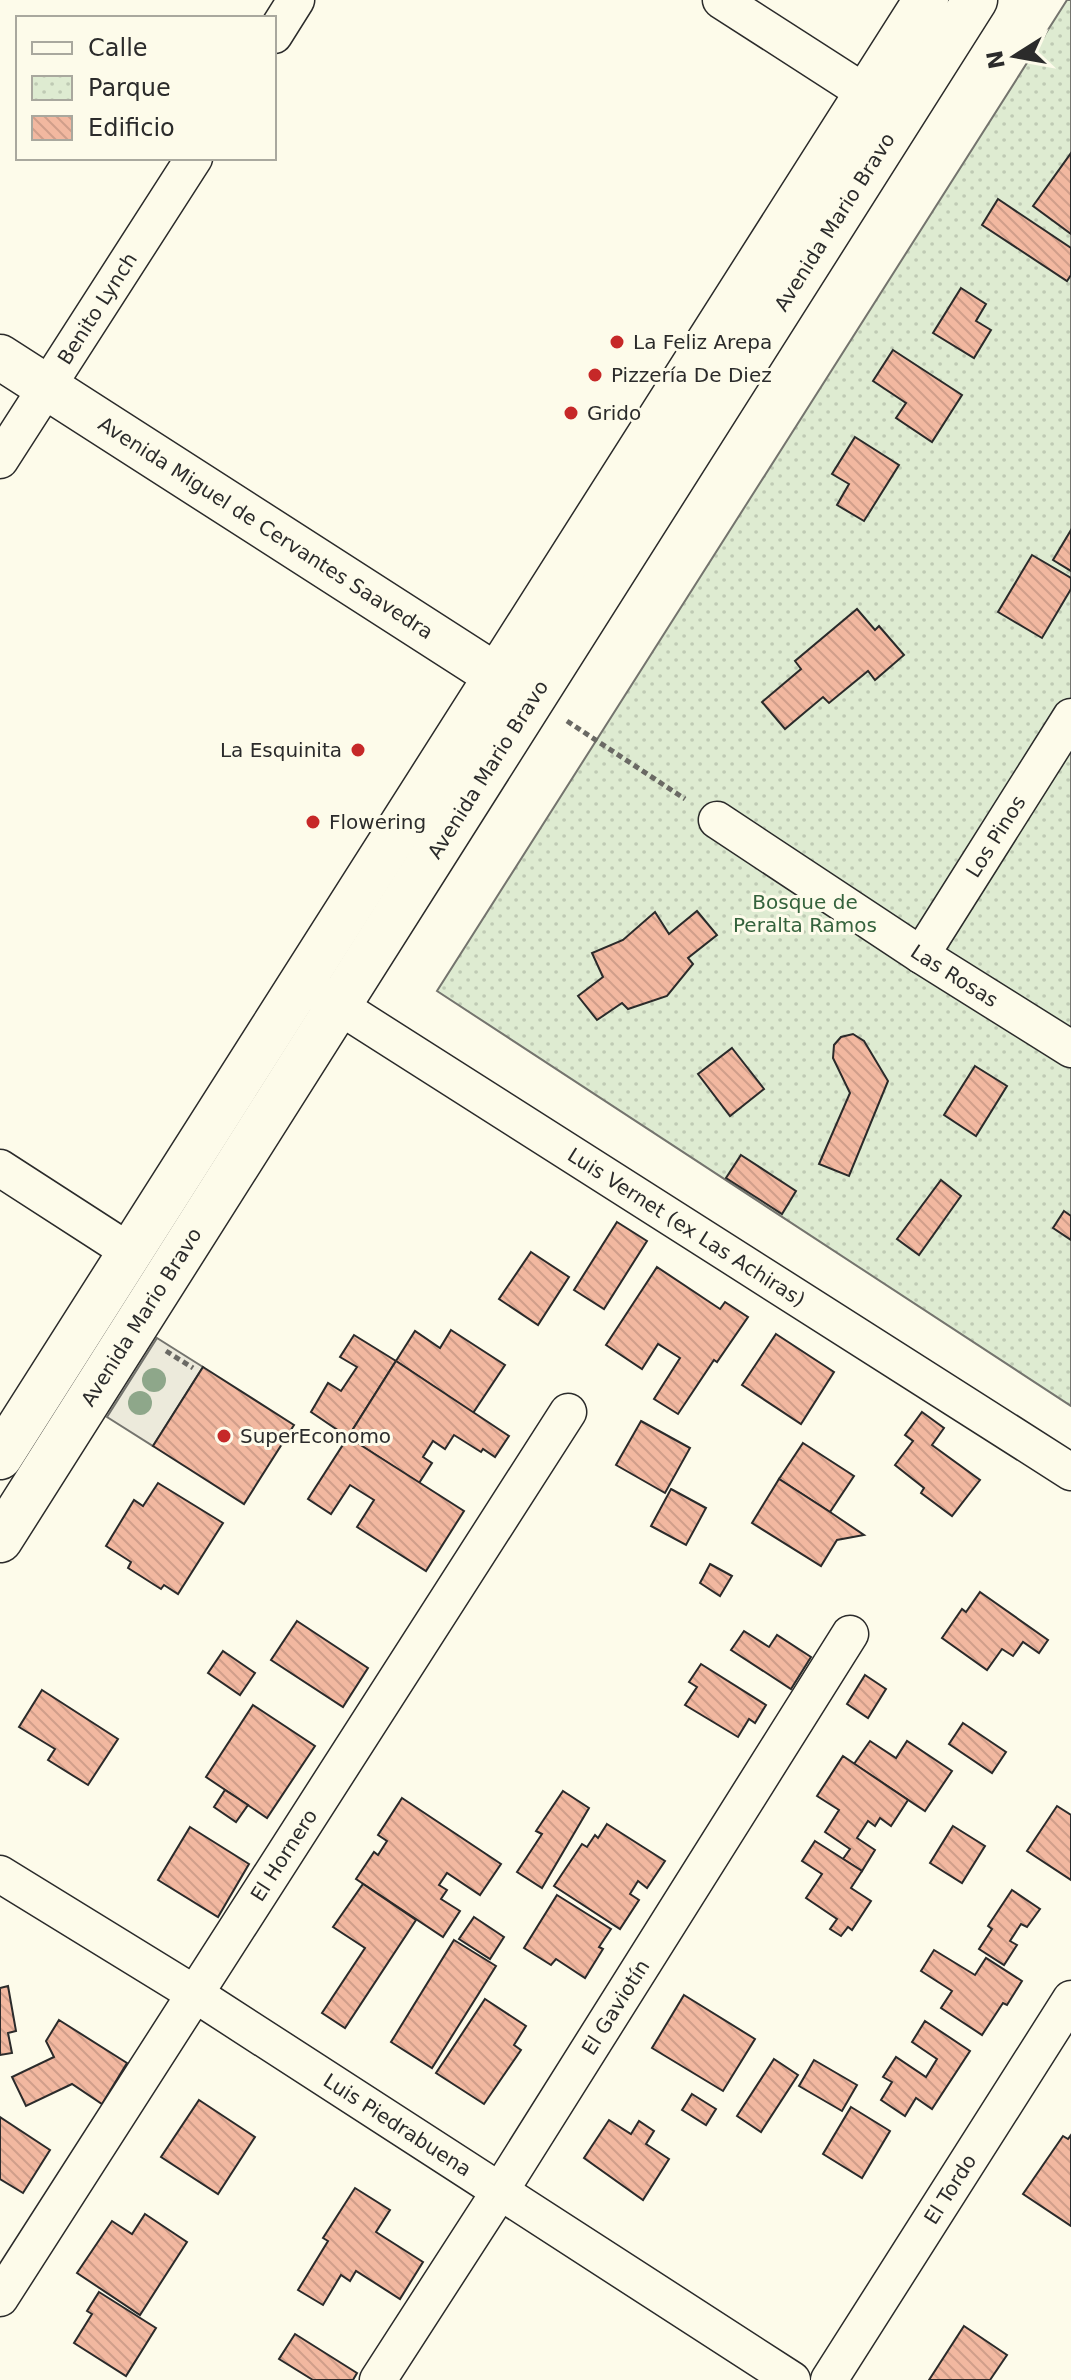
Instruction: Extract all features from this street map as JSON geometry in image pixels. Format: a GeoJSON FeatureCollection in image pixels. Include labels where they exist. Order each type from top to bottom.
{"type":"FeatureCollection","features":[{"type":"Feature","properties":{"kind":"main road","name":"Avenida Mario Bravo"},"geometry":{"type":"LineString","coordinates":[[0,1540],[338,1005],[514,687],[926,0]]}},
{"type":"Feature","properties":{"kind":"main road","name":"Avenida Mario Bravo"},"geometry":{"type":"LineString","coordinates":[[0,1457],[302,982],[514,687],[975,0]]}},
{"type":"Feature","properties":{"kind":"main road","name":"Avenida Miguel de Cervantes Saavedra"},"geometry":{"type":"LineString","coordinates":[[0,357],[514,687]]}},
{"type":"Feature","properties":{"kind":"street"},"geometry":{"type":"LineString","coordinates":[[276,32],[296,0]]}},
{"type":"Feature","properties":{"kind":"street"},"geometry":{"type":"LineString","coordinates":[[721,0],[867,94]]}},
{"type":"Feature","properties":{"kind":"street","name":"Benito Lynch"},"geometry":{"type":"LineString","coordinates":[[0,460],[193,160]]}},
{"type":"Feature","properties":{"kind":"street","name":"Los Pinos"},"geometry":{"type":"LineString","coordinates":[[921,955],[1071,717]]}},
{"type":"Feature","properties":{"kind":"street","name":"Las Rosas"},"geometry":{"type":"LineString","coordinates":[[717,820],[921,955],[1071,1049]]}},
{"type":"Feature","properties":{"kind":"street","name":"Luis Vernet (ex Las Achiras)"},"geometry":{"type":"LineString","coordinates":[[302,982],[1071,1472]]}},
{"type":"Feature","properties":{"kind":"street"},"geometry":{"type":"LineString","coordinates":[[0,1168],[130,1252]]}},
{"type":"Feature","properties":{"kind":"street","name":"El Hornero"},"geometry":{"type":"LineString","coordinates":[[0,2298],[568,1412]]}},
{"type":"Feature","properties":{"kind":"street","name":"El Gaviotín"},"geometry":{"type":"LineString","coordinates":[[378,2380],[850,1634]]}},
{"type":"Feature","properties":{"kind":"street","name":"Luis Piedrabuena"},"geometry":{"type":"LineString","coordinates":[[0,1874],[195,1994],[792,2380]]}},
{"type":"Feature","properties":{"kind":"street","name":"El Tordo"},"geometry":{"type":"LineString","coordinates":[[829,2380],[1071,1999]]}},
{"type":"Feature","properties":{"kind":"path"},"geometry":{"type":"LineString","coordinates":[[514,687],[717,820]]}},
{"type":"Feature","properties":{"kind":"green space","name":"Bosque de Peralta Ramos"},"geometry":{"type":"Polygon","coordinates":[[[1067,0],[1071,0],[1071,1406],[437,991],[1067,0]]]}},
{"type":"Feature","properties":{"kind":"shaded area"},"geometry":{"type":"Polygon","coordinates":[[[157,1338],[203,1367],[153,1446],[107,1417],[157,1338]]]}},
{"type":"Feature","properties":{"kind":"building"},"geometry":{"type":"Polygon","coordinates":[[[1071,153],[1071,234],[1033,206],[1071,153]]]}},
{"type":"Feature","properties":{"kind":"building"},"geometry":{"type":"Polygon","coordinates":[[[998,199],[1071,248],[1071,275],[1067,281],[982,225],[998,199]]]}},
{"type":"Feature","properties":{"kind":"building"},"geometry":{"type":"Polygon","coordinates":[[[961,288],[986,304],[976,321],[991,330],[974,358],[933,333],[961,288]]]}},
{"type":"Feature","properties":{"kind":"building"},"geometry":{"type":"Polygon","coordinates":[[[893,350],[962,395],[932,442],[896,418],[906,403],[873,381],[893,350]]]}},
{"type":"Feature","properties":{"kind":"building"},"geometry":{"type":"Polygon","coordinates":[[[855,437],[899,465],[864,521],[837,505],[849,484],[832,474],[855,437]]]}},
{"type":"Feature","properties":{"kind":"building"},"geometry":{"type":"Polygon","coordinates":[[[1071,530],[1071,571],[1053,560],[1071,530]]]}},
{"type":"Feature","properties":{"kind":"building"},"geometry":{"type":"Polygon","coordinates":[[[1032,555],[1071,578],[1071,589],[1042,638],[998,612],[1032,555]]]}},
{"type":"Feature","properties":{"kind":"building"},"geometry":{"type":"Polygon","coordinates":[[[857,609],[875,630],[879,626],[904,655],[875,680],[868,671],[829,703],[823,697],[785,729],[762,702],[801,669],[795,661],[857,609]]]}},
{"type":"Feature","properties":{"kind":"building"},"geometry":{"type":"Polygon","coordinates":[[[697,911],[717,935],[688,958],[693,964],[667,996],[628,1009],[622,1003],[597,1020],[578,996],[603,977],[592,953],[623,940],[655,912],[669,934],[697,911]]]}},
{"type":"Feature","properties":{"kind":"building"},"geometry":{"type":"Polygon","coordinates":[[[853,1034],[864,1041],[888,1081],[849,1176],[819,1164],[850,1093],[833,1058],[834,1045],[841,1037],[853,1034]]]}},
{"type":"Feature","properties":{"kind":"building"},"geometry":{"type":"Polygon","coordinates":[[[732,1048],[764,1089],[730,1116],[698,1074],[732,1048]]]}},
{"type":"Feature","properties":{"kind":"building"},"geometry":{"type":"Polygon","coordinates":[[[975,1066],[1007,1086],[976,1136],[944,1115],[975,1066]]]}},
{"type":"Feature","properties":{"kind":"building"},"geometry":{"type":"Polygon","coordinates":[[[741,1155],[796,1191],[782,1214],[726,1178],[741,1155]]]}},
{"type":"Feature","properties":{"kind":"building"},"geometry":{"type":"Polygon","coordinates":[[[941,1180],[961,1196],[919,1255],[897,1239],[941,1180]]]}},
{"type":"Feature","properties":{"kind":"building"},"geometry":{"type":"Polygon","coordinates":[[[1064,1211],[1071,1216],[1071,1240],[1053,1228],[1064,1211]]]}},
{"type":"Feature","properties":{"kind":"building"},"geometry":{"type":"Polygon","coordinates":[[[617,1222],[647,1241],[604,1309],[574,1290],[617,1222]]]}},
{"type":"Feature","properties":{"kind":"building"},"geometry":{"type":"Polygon","coordinates":[[[531,1252],[569,1277],[538,1325],[499,1299],[531,1252]]]}},
{"type":"Feature","properties":{"kind":"building"},"geometry":{"type":"Polygon","coordinates":[[[657,1267],[720,1309],[725,1302],[748,1317],[717,1362],[714,1360],[678,1414],[654,1399],[680,1358],[658,1344],[642,1369],[606,1345],[657,1267]]]}},
{"type":"Feature","properties":{"kind":"building"},"geometry":{"type":"Polygon","coordinates":[[[451,1330],[505,1365],[473,1413],[396,1361],[415,1331],[440,1348],[451,1330]]]}},
{"type":"Feature","properties":{"kind":"building"},"geometry":{"type":"Polygon","coordinates":[[[776,1334],[834,1372],[801,1424],[742,1385],[776,1334]]]}},
{"type":"Feature","properties":{"kind":"building"},"geometry":{"type":"Polygon","coordinates":[[[354,1335],[396,1361],[348,1437],[311,1412],[328,1383],[341,1391],[357,1367],[340,1357],[354,1335]]]}},
{"type":"Feature","properties":{"kind":"building"},"geometry":{"type":"Polygon","coordinates":[[[396,1361],[509,1436],[495,1457],[454,1435],[445,1449],[433,1441],[423,1457],[432,1463],[419,1483],[348,1437],[396,1361]]]}},
{"type":"Feature","properties":{"kind":"building","name":"SuperEconomo"},"geometry":{"type":"Polygon","coordinates":[[[203,1367],[294,1425],[244,1504],[153,1446],[203,1367]]]}},
{"type":"Feature","properties":{"kind":"building"},"geometry":{"type":"Polygon","coordinates":[[[922,1412],[944,1428],[932,1445],[980,1480],[952,1516],[921,1493],[924,1488],[895,1465],[913,1441],[905,1435],[922,1412]]]}},
{"type":"Feature","properties":{"kind":"building"},"geometry":{"type":"Polygon","coordinates":[[[641,1421],[690,1448],[665,1493],[616,1465],[641,1421]]]}},
{"type":"Feature","properties":{"kind":"building"},"geometry":{"type":"Polygon","coordinates":[[[348,1437],[464,1511],[426,1571],[357,1527],[374,1500],[350,1485],[331,1514],[308,1499],[348,1437]]]}},
{"type":"Feature","properties":{"kind":"building"},"geometry":{"type":"Polygon","coordinates":[[[803,1443],[854,1476],[830,1512],[779,1479],[803,1443]]]}},
{"type":"Feature","properties":{"kind":"building"},"geometry":{"type":"Polygon","coordinates":[[[779,1479],[864,1535],[837,1540],[821,1566],[752,1523],[779,1479]]]}},
{"type":"Feature","properties":{"kind":"building"},"geometry":{"type":"Polygon","coordinates":[[[158,1483],[223,1523],[178,1594],[164,1585],[161,1589],[128,1568],[131,1562],[106,1546],[134,1500],[143,1506],[158,1483]]]}},
{"type":"Feature","properties":{"kind":"building"},"geometry":{"type":"Polygon","coordinates":[[[671,1489],[706,1508],[686,1545],[651,1526],[671,1489]]]}},
{"type":"Feature","properties":{"kind":"building"},"geometry":{"type":"Polygon","coordinates":[[[710,1564],[732,1576],[720,1596],[700,1583],[710,1564]]]}},
{"type":"Feature","properties":{"kind":"building"},"geometry":{"type":"Polygon","coordinates":[[[980,1592],[1048,1640],[1039,1653],[1023,1642],[1013,1656],[1002,1649],[987,1670],[942,1638],[962,1609],[966,1612],[980,1592]]]}},
{"type":"Feature","properties":{"kind":"building"},"geometry":{"type":"Polygon","coordinates":[[[297,1621],[368,1668],[343,1707],[271,1660],[297,1621]]]}},
{"type":"Feature","properties":{"kind":"building"},"geometry":{"type":"Polygon","coordinates":[[[744,1631],[769,1647],[777,1635],[811,1657],[791,1689],[731,1650],[744,1631]]]}},
{"type":"Feature","properties":{"kind":"building"},"geometry":{"type":"Polygon","coordinates":[[[223,1651],[255,1673],[240,1695],[208,1673],[223,1651]]]}},
{"type":"Feature","properties":{"kind":"building"},"geometry":{"type":"Polygon","coordinates":[[[701,1664],[766,1705],[755,1723],[749,1719],[738,1737],[685,1705],[697,1687],[689,1682],[701,1664]]]}},
{"type":"Feature","properties":{"kind":"building"},"geometry":{"type":"Polygon","coordinates":[[[865,1675],[886,1689],[868,1718],[847,1704],[865,1675]]]}},
{"type":"Feature","properties":{"kind":"building"},"geometry":{"type":"Polygon","coordinates":[[[42,1690],[118,1739],[88,1785],[48,1760],[55,1749],[19,1727],[42,1690]]]}},
{"type":"Feature","properties":{"kind":"building"},"geometry":{"type":"Polygon","coordinates":[[[253,1705],[315,1746],[267,1818],[206,1777],[253,1705]]]}},
{"type":"Feature","properties":{"kind":"building"},"geometry":{"type":"Polygon","coordinates":[[[963,1723],[1006,1752],[992,1773],[949,1744],[963,1723]]]}},
{"type":"Feature","properties":{"kind":"building"},"geometry":{"type":"Polygon","coordinates":[[[870,1741],[896,1758],[907,1741],[952,1771],[925,1811],[854,1764],[870,1741]]]}},
{"type":"Feature","properties":{"kind":"building"},"geometry":{"type":"Polygon","coordinates":[[[843,1756],[908,1800],[891,1826],[880,1818],[875,1826],[868,1821],[857,1838],[875,1850],[862,1871],[843,1859],[850,1849],[825,1832],[839,1810],[817,1796],[843,1756]]]}},
{"type":"Feature","properties":{"kind":"building"},"geometry":{"type":"Polygon","coordinates":[[[225,1790],[248,1805],[236,1822],[214,1807],[225,1790]]]}},
{"type":"Feature","properties":{"kind":"building"},"geometry":{"type":"Polygon","coordinates":[[[563,1791],[589,1808],[542,1888],[517,1872],[542,1834],[536,1831],[563,1791]]]}},
{"type":"Feature","properties":{"kind":"building"},"geometry":{"type":"Polygon","coordinates":[[[402,1798],[501,1864],[480,1895],[447,1873],[439,1885],[447,1890],[441,1899],[460,1911],[443,1937],[356,1879],[374,1852],[378,1855],[387,1841],[378,1835],[402,1798]]]}},
{"type":"Feature","properties":{"kind":"building"},"geometry":{"type":"Polygon","coordinates":[[[1057,1806],[1071,1815],[1071,1880],[1027,1851],[1057,1806]]]}},
{"type":"Feature","properties":{"kind":"building"},"geometry":{"type":"Polygon","coordinates":[[[607,1824],[665,1861],[647,1888],[638,1881],[630,1894],[639,1900],[620,1929],[554,1886],[582,1844],[587,1847],[607,1824]]]}},
{"type":"Feature","properties":{"kind":"building"},"geometry":{"type":"Polygon","coordinates":[[[953,1826],[985,1846],[962,1883],[930,1863],[953,1826]]]}},
{"type":"Feature","properties":{"kind":"building"},"geometry":{"type":"Polygon","coordinates":[[[190,1827],[249,1864],[218,1917],[158,1880],[190,1827]]]}},
{"type":"Feature","properties":{"kind":"building"},"geometry":{"type":"Polygon","coordinates":[[[815,1841],[862,1871],[851,1888],[871,1901],[852,1930],[848,1927],[841,1936],[830,1929],[837,1919],[806,1898],[822,1874],[802,1861],[815,1841]]]}},
{"type":"Feature","properties":{"kind":"building"},"geometry":{"type":"Polygon","coordinates":[[[363,1884],[416,1920],[345,2028],[322,2013],[365,1948],[333,1927],[363,1884]]]}},
{"type":"Feature","properties":{"kind":"building"},"geometry":{"type":"Polygon","coordinates":[[[1012,1890],[1040,1909],[1027,1927],[1021,1924],[1010,1941],[1017,1945],[1004,1965],[979,1949],[992,1929],[988,1926],[1012,1890]]]}},
{"type":"Feature","properties":{"kind":"building"},"geometry":{"type":"Polygon","coordinates":[[[557,1895],[611,1929],[585,1978],[556,1959],[551,1965],[524,1948],[557,1895]]]}},
{"type":"Feature","properties":{"kind":"building"},"geometry":{"type":"Polygon","coordinates":[[[474,1917],[504,1937],[490,1959],[459,1939],[474,1917]]]}},
{"type":"Feature","properties":{"kind":"building"},"geometry":{"type":"Polygon","coordinates":[[[454,1940],[496,1966],[432,2068],[391,2042],[454,1940]]]}},
{"type":"Feature","properties":{"kind":"building"},"geometry":{"type":"Polygon","coordinates":[[[934,1950],[975,1975],[986,1958],[1022,1981],[982,2035],[941,2008],[952,1991],[921,1971],[934,1950]]]}},
{"type":"Feature","properties":{"kind":"building"},"geometry":{"type":"Polygon","coordinates":[[[8,1986],[16,2031],[8,2033],[12,2053],[0,2055],[0,1988],[8,1986]]]}},
{"type":"Feature","properties":{"kind":"building"},"geometry":{"type":"Polygon","coordinates":[[[684,1995],[755,2039],[723,2091],[652,2048],[684,1995]]]}},
{"type":"Feature","properties":{"kind":"building"},"geometry":{"type":"Polygon","coordinates":[[[485,1999],[526,2026],[514,2045],[521,2050],[484,2104],[436,2073],[485,1999]]]}},
{"type":"Feature","properties":{"kind":"building"},"geometry":{"type":"Polygon","coordinates":[[[59,2020],[127,2063],[102,2104],[72,2084],[26,2106],[12,2077],[54,2057],[46,2041],[59,2020]]]}},
{"type":"Feature","properties":{"kind":"building"},"geometry":{"type":"Polygon","coordinates":[[[925,2021],[970,2051],[932,2109],[916,2098],[905,2116],[881,2100],[892,2082],[883,2077],[896,2057],[926,2077],[937,2059],[912,2042],[925,2021]]]}},
{"type":"Feature","properties":{"kind":"building"},"geometry":{"type":"Polygon","coordinates":[[[774,2059],[798,2075],[761,2132],[737,2116],[774,2059]]]}},
{"type":"Feature","properties":{"kind":"building"},"geometry":{"type":"Polygon","coordinates":[[[814,2060],[857,2085],[842,2111],[799,2086],[814,2060]]]}},
{"type":"Feature","properties":{"kind":"building"},"geometry":{"type":"Polygon","coordinates":[[[692,2094],[716,2109],[706,2125],[682,2110],[692,2094]]]}},
{"type":"Feature","properties":{"kind":"building"},"geometry":{"type":"Polygon","coordinates":[[[199,2100],[255,2137],[218,2194],[161,2157],[199,2100]]]}},
{"type":"Feature","properties":{"kind":"building"},"geometry":{"type":"Polygon","coordinates":[[[851,2107],[890,2131],[862,2178],[823,2154],[851,2107]]]}},
{"type":"Feature","properties":{"kind":"building"},"geometry":{"type":"Polygon","coordinates":[[[0,2117],[50,2150],[23,2193],[0,2179],[0,2117]]]}},
{"type":"Feature","properties":{"kind":"building"},"geometry":{"type":"Polygon","coordinates":[[[609,2120],[631,2134],[639,2121],[654,2131],[646,2144],[669,2159],[643,2200],[584,2158],[609,2120]]]}},
{"type":"Feature","properties":{"kind":"building"},"geometry":{"type":"Polygon","coordinates":[[[1071,2135],[1071,2226],[1023,2194],[1063,2136],[1068,2139],[1071,2135]]]}},
{"type":"Feature","properties":{"kind":"building"},"geometry":{"type":"Polygon","coordinates":[[[355,2188],[390,2210],[376,2232],[423,2262],[400,2299],[356,2271],[350,2281],[341,2275],[323,2305],[298,2290],[328,2241],[323,2238],[355,2188]]]}},
{"type":"Feature","properties":{"kind":"building"},"geometry":{"type":"Polygon","coordinates":[[[145,2214],[187,2242],[140,2315],[77,2273],[112,2221],[132,2234],[145,2214]]]}},
{"type":"Feature","properties":{"kind":"building"},"geometry":{"type":"Polygon","coordinates":[[[99,2292],[156,2328],[126,2376],[74,2343],[92,2314],[87,2311],[99,2292]]]}},
{"type":"Feature","properties":{"kind":"building"},"geometry":{"type":"Polygon","coordinates":[[[964,2326],[1007,2355],[990,2380],[929,2380],[964,2326]]]}},
{"type":"Feature","properties":{"kind":"building"},"geometry":{"type":"Polygon","coordinates":[[[295,2334],[357,2373],[353,2380],[313,2380],[279,2359],[295,2334]]]}},
{"type":"Feature","properties":{"kind":"place","name":"La Feliz Arepa"},"geometry":{"type":"Point","coordinates":[617,342]}},
{"type":"Feature","properties":{"kind":"place","name":"Pizzería De Diez"},"geometry":{"type":"Point","coordinates":[595,375]}},
{"type":"Feature","properties":{"kind":"place","name":"Grido"},"geometry":{"type":"Point","coordinates":[571,413]}},
{"type":"Feature","properties":{"kind":"place","name":"La Esquinita"},"geometry":{"type":"Point","coordinates":[358,750]}},
{"type":"Feature","properties":{"kind":"place","name":"Flowering"},"geometry":{"type":"Point","coordinates":[313,822]}},
{"type":"Feature","properties":{"kind":"place","name":"SuperEconomo"},"geometry":{"type":"Point","coordinates":[224,1436]}}]}
